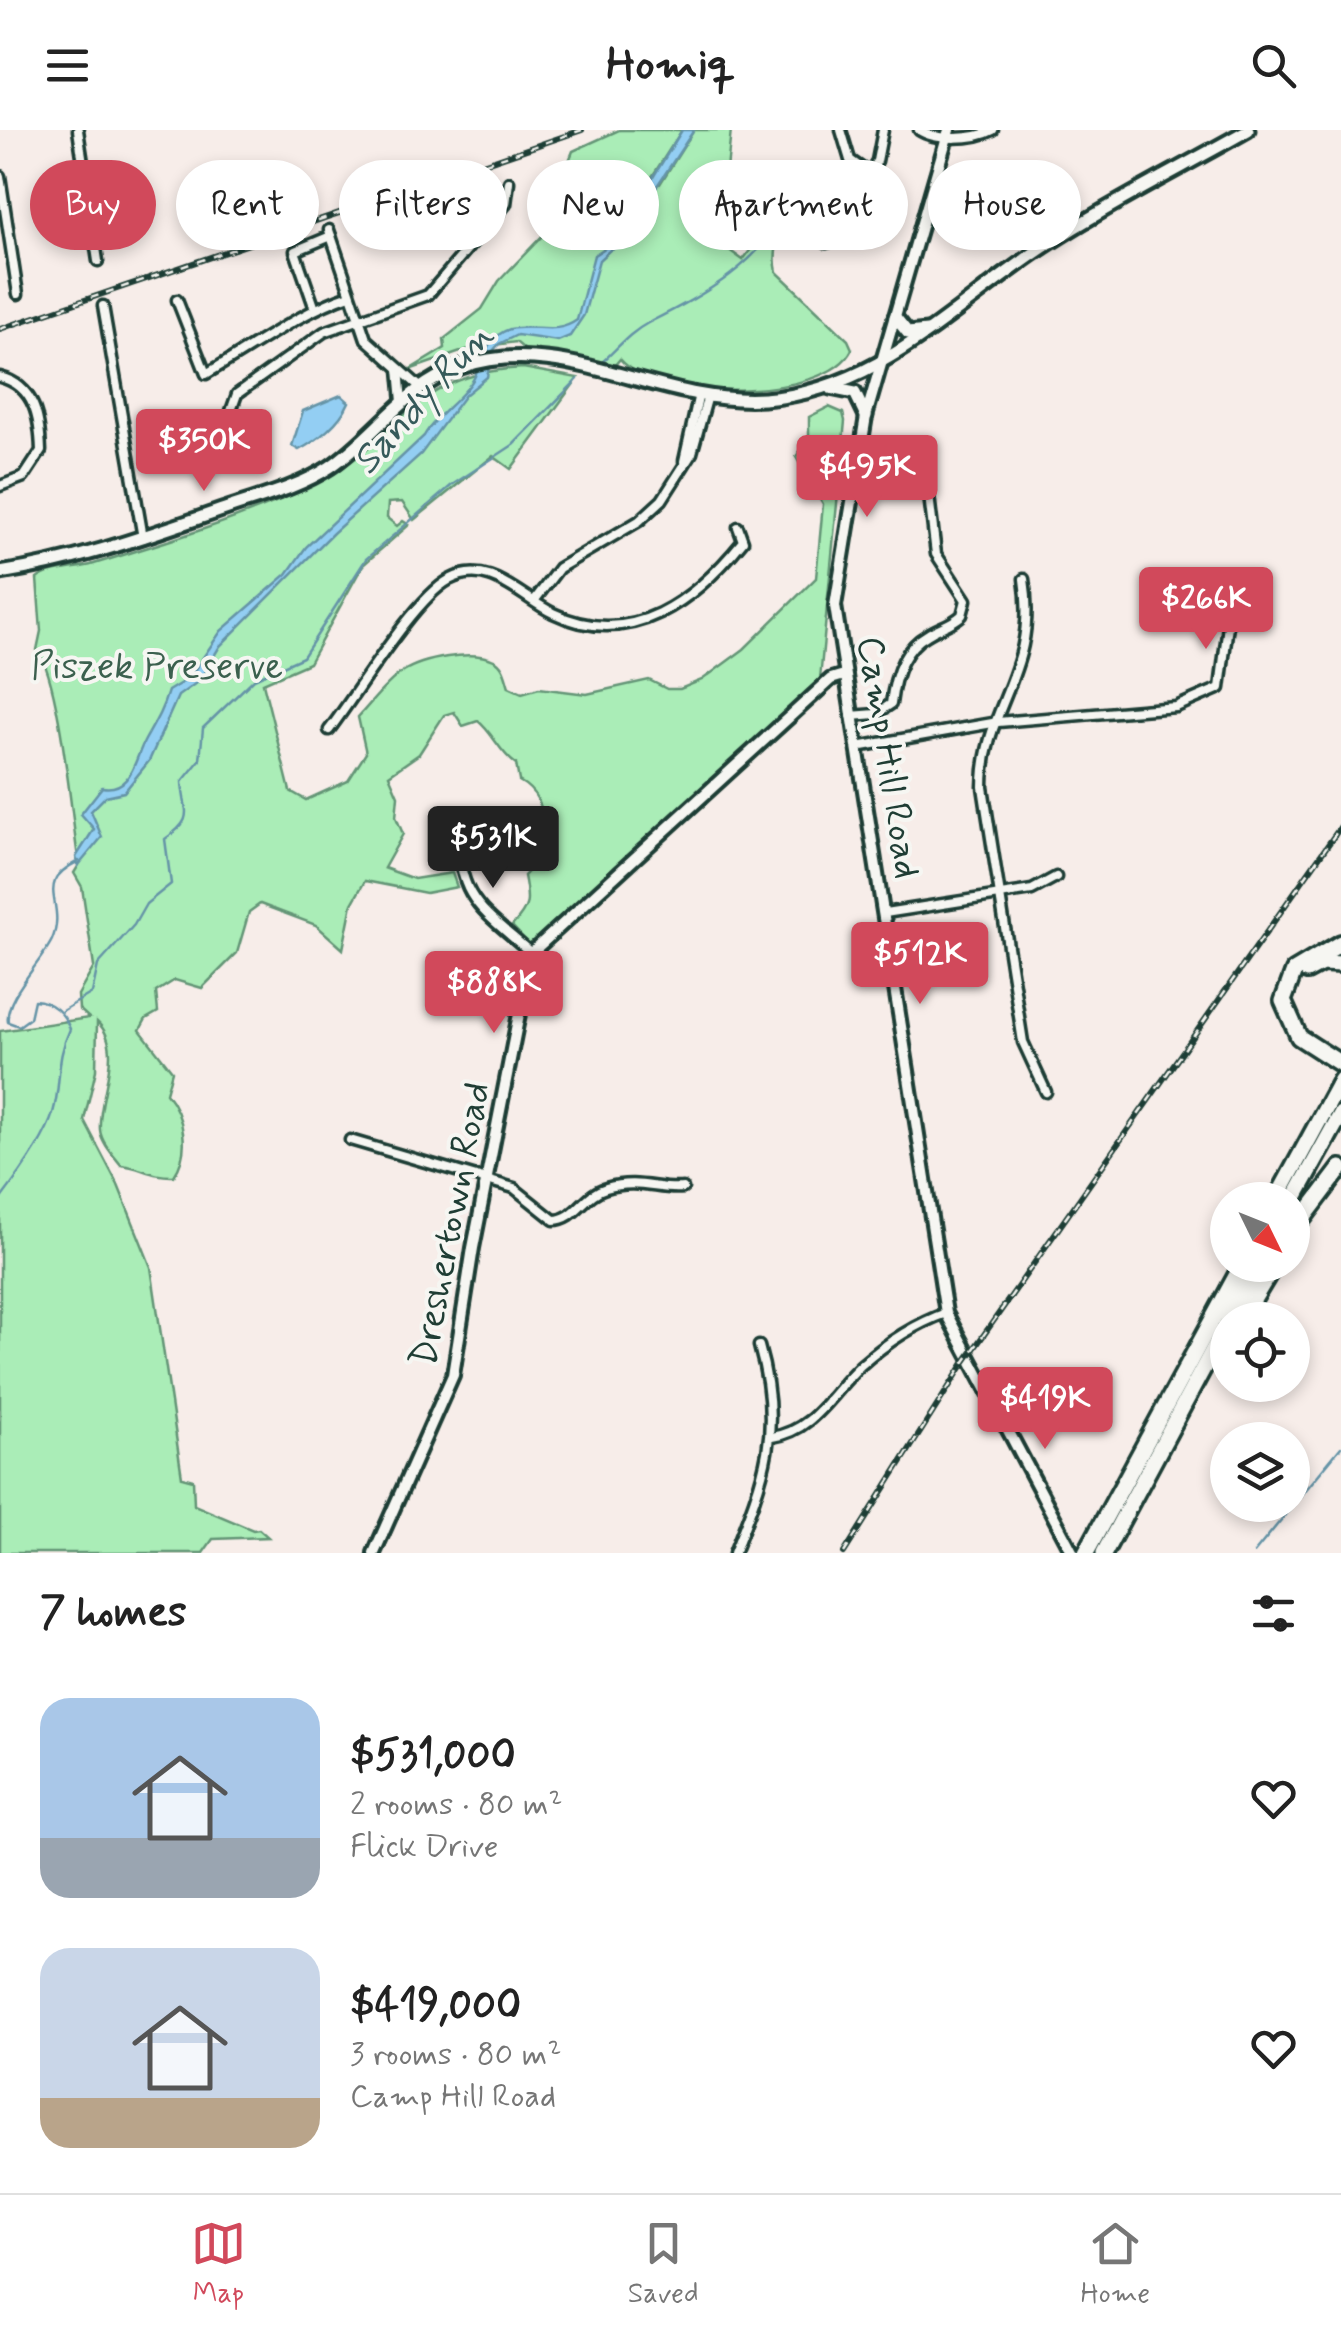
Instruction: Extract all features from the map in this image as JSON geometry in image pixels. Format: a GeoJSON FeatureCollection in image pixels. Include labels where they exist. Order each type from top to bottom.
{"type":"FeatureCollection","features":[{"type":"Feature","properties":{"kind":"highway"},"geometry":{"type":"LineString","coordinates":[[1332,1052],[1294,1030],[1284,1008],[1283,992],[1302,964],[1341,943]]}},
{"type":"Feature","properties":{"kind":"highway"},"geometry":{"type":"LineString","coordinates":[[1319,1120],[1341,1064],[1302,1026],[1293,997],[1297,982],[1308,970],[1322,963],[1341,964]]}},
{"type":"Feature","properties":{"kind":"highway"},"geometry":{"type":"LineString","coordinates":[[1286,1182],[1341,1080]]}},
{"type":"Feature","properties":{"kind":"highway"},"geometry":{"type":"LineString","coordinates":[[1303,1182],[1341,1114]]}},
{"type":"Feature","properties":{"kind":"highway"},"geometry":{"type":"LineString","coordinates":[[1310,1210],[1341,1168]]}},
{"type":"Feature","properties":{"kind":"highway"},"geometry":{"type":"LineString","coordinates":[[1086,1553],[1233,1282]]}},
{"type":"Feature","properties":{"kind":"highway"},"geometry":{"type":"LineString","coordinates":[[1104,1553],[1210,1355]]}},
{"type":"Feature","properties":{"kind":"highway"},"geometry":{"type":"LineString","coordinates":[[1161,1448],[1210,1370]]}},
{"type":"Feature","properties":{"kind":"main road"},"geometry":{"type":"LineString","coordinates":[[0,573],[76,560],[317,474],[340,459],[420,387],[493,359],[533,356],[573,363],[702,398],[764,398],[826,388],[879,364],[936,328],[1053,240],[1248,130]]}},
{"type":"Feature","properties":{"kind":"main road"},"geometry":{"type":"LineString","coordinates":[[895,316],[908,334],[936,328]]}},
{"type":"Feature","properties":{"kind":"main road"},"geometry":{"type":"LineString","coordinates":[[826,388],[855,393],[866,416]]}},
{"type":"Feature","properties":{"kind":"street"},"geometry":{"type":"LineString","coordinates":[[78,130],[98,261]]}},
{"type":"Feature","properties":{"kind":"street"},"geometry":{"type":"LineString","coordinates":[[841,130],[850,160]]}},
{"type":"Feature","properties":{"kind":"street"},"geometry":{"type":"LineString","coordinates":[[874,160],[883,130]]}},
{"type":"Feature","properties":{"kind":"street"},"geometry":{"type":"LineString","coordinates":[[921,130],[934,137],[944,132],[978,137],[993,130]]}},
{"type":"Feature","properties":{"kind":"street","name":"Camp Hill Road"},"geometry":{"type":"LineString","coordinates":[[944,132],[866,416],[835,595],[841,657],[946,1313],[1073,1553]]}},
{"type":"Feature","properties":{"kind":"street"},"geometry":{"type":"LineString","coordinates":[[0,176],[18,294]]}},
{"type":"Feature","properties":{"kind":"street"},"geometry":{"type":"LineString","coordinates":[[231,411],[236,394],[311,340],[412,303],[439,285],[506,204],[509,182]]}},
{"type":"Feature","properties":{"kind":"street"},"geometry":{"type":"LineString","coordinates":[[314,306],[295,251],[330,233],[366,339],[420,387]]}},
{"type":"Feature","properties":{"kind":"street"},"geometry":{"type":"LineString","coordinates":[[177,300],[206,374],[260,345],[314,306],[350,294]]}},
{"type":"Feature","properties":{"kind":"street"},"geometry":{"type":"LineString","coordinates":[[103,306],[143,538]]}},
{"type":"Feature","properties":{"kind":"street"},"geometry":{"type":"LineString","coordinates":[[400,370],[402,402]]}},
{"type":"Feature","properties":{"kind":"street"},"geometry":{"type":"LineString","coordinates":[[0,377],[20,387],[33,402],[41,451],[24,477],[0,486]]}},
{"type":"Feature","properties":{"kind":"street"},"geometry":{"type":"LineString","coordinates":[[534,602],[559,568],[639,521],[662,500],[684,461],[702,398]]}},
{"type":"Feature","properties":{"kind":"street"},"geometry":{"type":"LineString","coordinates":[[851,716],[876,714],[891,704],[895,675],[909,653],[927,634],[962,615],[966,600],[936,554],[928,487],[893,462],[858,452]]}},
{"type":"Feature","properties":{"kind":"street"},"geometry":{"type":"LineString","coordinates":[[330,730],[424,603],[448,580],[462,575],[492,576],[573,621],[597,625],[656,618],[682,604],[713,578],[743,541],[738,527]]}},
{"type":"Feature","properties":{"kind":"street"},"geometry":{"type":"LineString","coordinates":[[1024,579],[1029,608],[1026,648],[984,758],[983,787],[1023,1042],[1046,1092]]}},
{"type":"Feature","properties":{"kind":"street"},"geometry":{"type":"LineString","coordinates":[[856,747],[998,722],[1176,707],[1220,688],[1228,625]]}},
{"type":"Feature","properties":{"kind":"street"},"geometry":{"type":"LineString","coordinates":[[832,679],[841,657]]}},
{"type":"Feature","properties":{"kind":"street"},"geometry":{"type":"LineString","coordinates":[[458,827],[458,864],[464,886],[531,953],[832,679],[844,675]]}},
{"type":"Feature","properties":{"kind":"street"},"geometry":{"type":"LineString","coordinates":[[885,913],[1032,890],[1056,877]]}},
{"type":"Feature","properties":{"kind":"street","name":"Dreshertown Road"},"geometry":{"type":"LineString","coordinates":[[374,1553],[453,1375],[531,953]]}},
{"type":"Feature","properties":{"kind":"street"},"geometry":{"type":"LineString","coordinates":[[350,1140],[487,1178],[522,1192],[547,1218],[560,1221],[608,1187],[649,1182],[684,1188]]}},
{"type":"Feature","properties":{"kind":"street"},"geometry":{"type":"LineString","coordinates":[[772,1437],[802,1428],[871,1357],[908,1331],[946,1313]]}},
{"type":"Feature","properties":{"kind":"street"},"geometry":{"type":"LineString","coordinates":[[734,1553],[770,1458],[771,1394],[759,1346]]}},
{"type":"Feature","properties":{"kind":"green space"},"geometry":{"type":"Polygon","coordinates":[[[619,130],[682,130],[659,166],[659,160],[569,160],[573,151],[619,130]]]}},
{"type":"Feature","properties":{"kind":"green space"},"geometry":{"type":"Polygon","coordinates":[[[694,130],[731,130],[728,160],[679,160],[679,250],[729,250],[743,260],[750,250],[776,250],[777,272],[848,340],[852,349],[837,366],[810,379],[740,390],[667,383],[639,373],[620,359],[614,366],[606,366],[524,349],[516,342],[472,348],[409,370],[445,348],[444,339],[482,309],[499,281],[529,250],[659,250],[659,184],[694,130]]]}},
{"type":"Feature","properties":{"kind":"green space","name":"Piszek Preserve"},"geometry":{"type":"Polygon","coordinates":[[[523,368],[578,378],[511,469],[493,456],[414,520],[402,502],[388,503],[387,518],[397,526],[403,521],[409,525],[363,565],[309,663],[263,683],[290,791],[306,800],[348,781],[366,753],[358,717],[402,672],[434,660],[473,655],[494,660],[502,668],[509,687],[522,693],[539,688],[587,694],[649,680],[667,689],[680,689],[702,680],[744,649],[816,578],[823,504],[796,457],[809,436],[809,417],[829,407],[843,413],[845,421],[820,679],[532,947],[512,926],[527,903],[524,876],[540,859],[544,826],[540,805],[519,781],[516,764],[478,721],[463,726],[454,712],[444,715],[419,754],[389,775],[398,796],[396,817],[403,834],[384,868],[414,879],[452,873],[457,887],[426,893],[365,881],[352,904],[343,949],[316,925],[260,904],[249,912],[237,953],[202,988],[175,980],[156,992],[158,1012],[146,1019],[140,1030],[172,1071],[166,1093],[181,1122],[184,1145],[174,1176],[121,1165],[103,1139],[100,1117],[110,1059],[105,1033],[97,1022],[96,1070],[84,1120],[118,1185],[151,1267],[182,1477],[193,1480],[194,1505],[253,1530],[259,1529],[268,1537],[213,1539],[203,1553],[0,1553],[0,1031],[89,1018],[79,1009],[78,995],[94,967],[82,887],[74,873],[79,865],[59,719],[45,665],[37,650],[41,631],[37,579],[176,538],[283,499],[338,470],[427,397],[484,373],[523,368]]]}},
{"type":"Feature","properties":{"kind":"water"},"geometry":{"type":"Polygon","coordinates":[[[682,130],[694,130],[659,183],[659,168],[682,130]]]}},
{"type":"Feature","properties":{"kind":"water"},"geometry":{"type":"Polygon","coordinates":[[[610,250],[599,260],[584,315],[570,336],[558,341],[517,335],[499,344],[492,352],[487,377],[465,395],[421,454],[333,533],[220,646],[199,681],[178,696],[149,761],[124,792],[106,796],[91,811],[102,837],[78,866],[76,857],[94,829],[81,814],[102,787],[120,785],[131,773],[168,691],[189,678],[221,631],[287,574],[306,547],[424,436],[469,386],[496,337],[510,329],[561,327],[577,320],[594,255],[610,250]]]}},
{"type":"Feature","properties":{"kind":"water"},"geometry":{"type":"Polygon","coordinates":[[[341,395],[349,402],[334,424],[299,450],[292,446],[303,411],[341,395]]]}},
{"type":"Feature","properties":{"kind":"waterway"},"geometry":{"type":"LineString","coordinates":[[600,364],[641,327],[711,288],[758,250]]}},
{"type":"Feature","properties":{"kind":"waterway"},"geometry":{"type":"LineString","coordinates":[[62,1011],[92,993],[98,965],[134,925],[146,904],[171,884],[165,839],[185,820],[182,782],[200,760],[203,728],[254,679],[303,657],[366,559],[452,485],[513,445],[578,379]]}},
{"type":"Feature","properties":{"kind":"waterway","name":"Sandy Run"},"geometry":{"type":"LineString","coordinates":[[0,1200],[49,1123],[56,1102],[62,1051],[70,1029],[56,1009],[40,1001],[34,1000],[30,1018],[19,1026],[8,1022],[8,1013],[17,992],[52,940],[57,878],[79,861]]}},
{"type":"Feature","properties":{"kind":"waterway"},"geometry":{"type":"LineString","coordinates":[[1254,1553],[1341,1447]]}},
{"type":"Feature","properties":{"kind":"railway"},"geometry":{"type":"LineString","coordinates":[[0,329],[582,130]]}},
{"type":"Feature","properties":{"kind":"railway"},"geometry":{"type":"LineString","coordinates":[[844,1553],[964,1363],[1341,826]]}}]}
